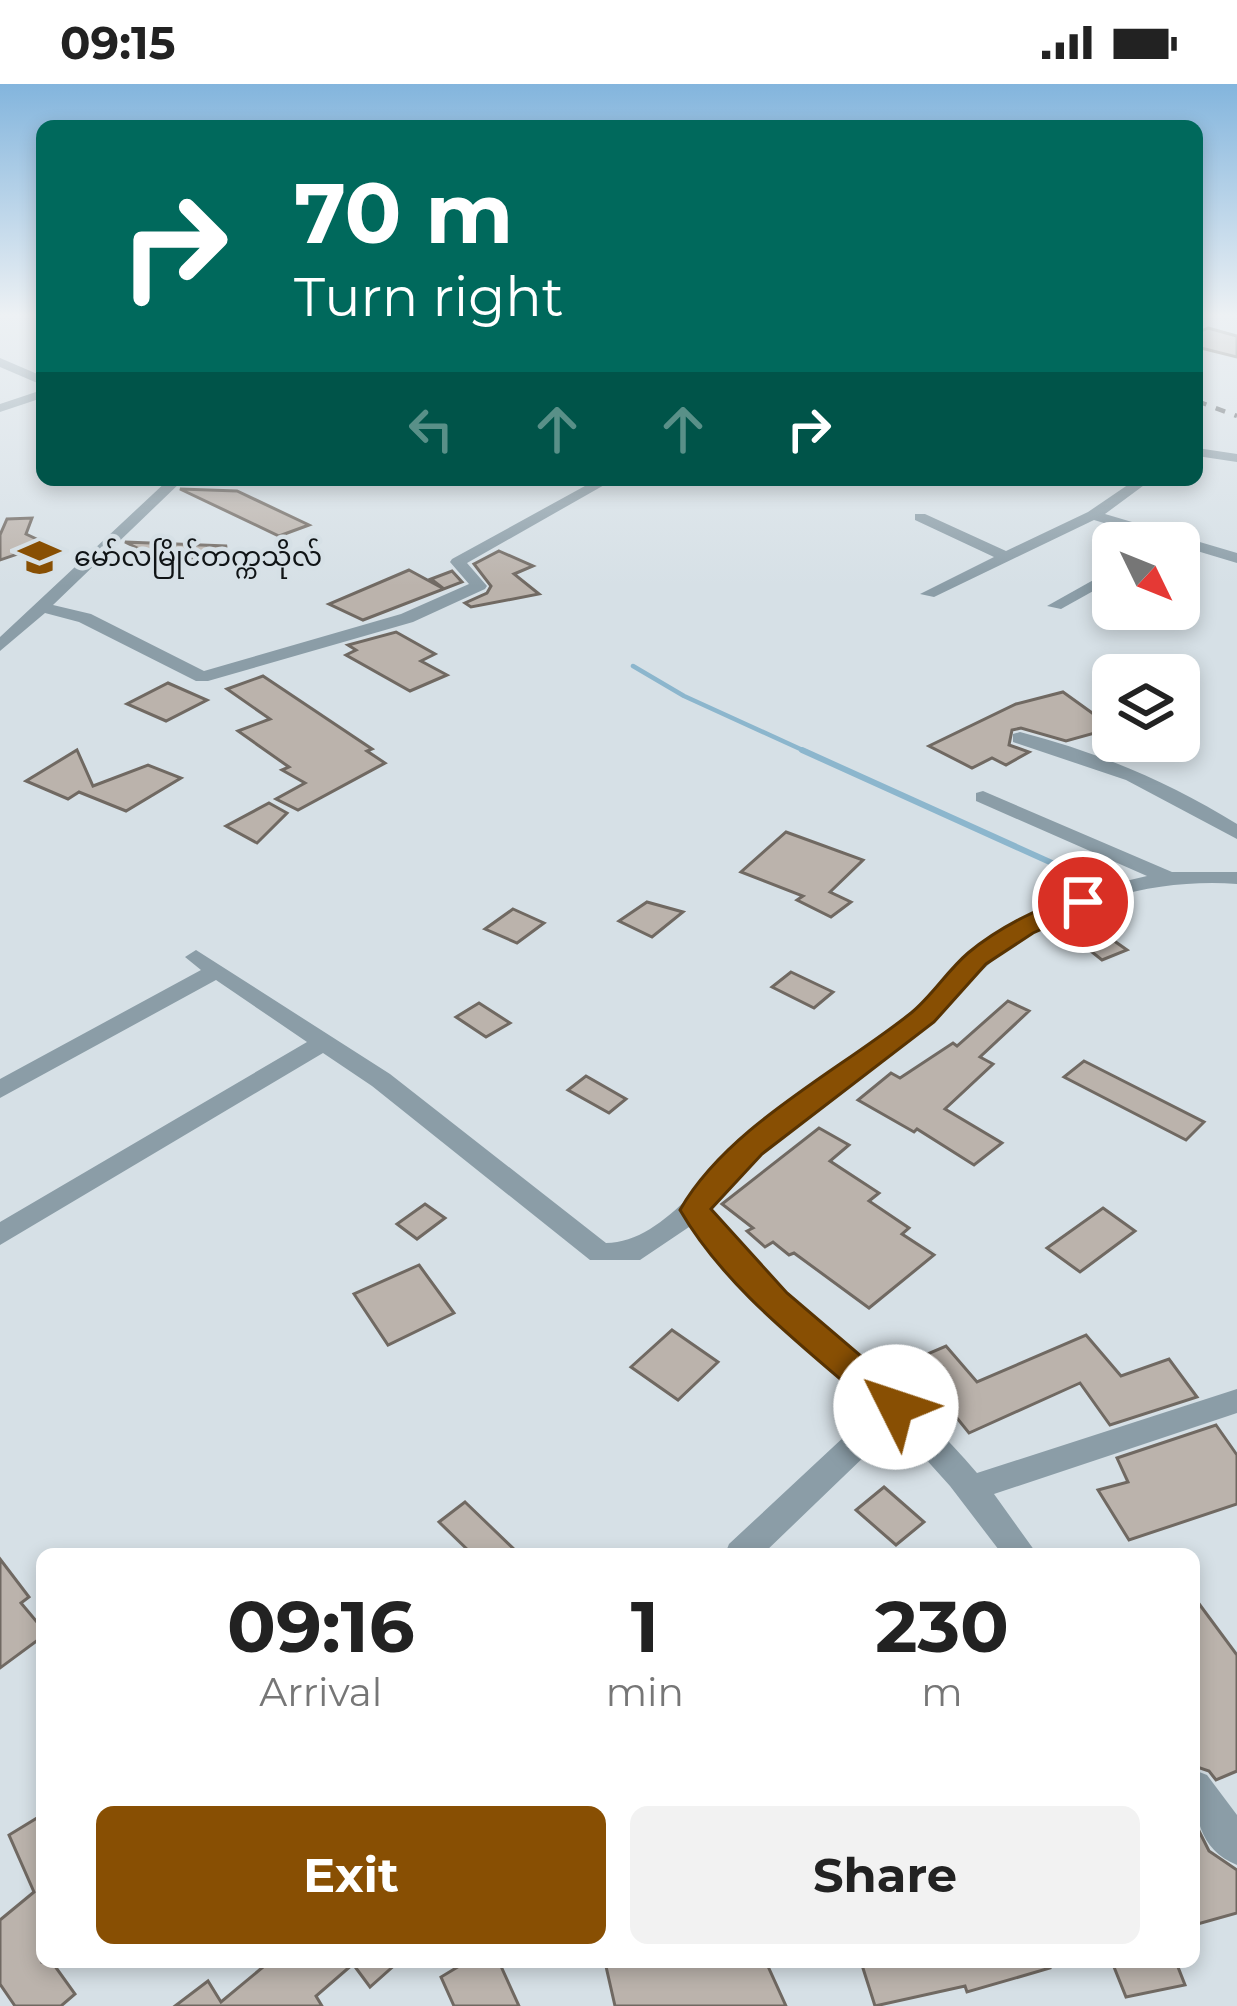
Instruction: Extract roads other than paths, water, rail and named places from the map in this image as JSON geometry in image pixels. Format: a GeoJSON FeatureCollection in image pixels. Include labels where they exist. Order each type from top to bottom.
{"type":"FeatureCollection","features":[{"type":"Feature","properties":{"kind":"street"},"geometry":{"type":"LineString","coordinates":[[1203,453],[1237,458]]}},
{"type":"Feature","properties":{"kind":"street"},"geometry":{"type":"LineString","coordinates":[[0,646],[170,486]]}},
{"type":"Feature","properties":{"kind":"street"},"geometry":{"type":"LineString","coordinates":[[41,607],[85,618],[202,677],[406,618],[479,586],[458,562],[525,529],[595,486]]}},
{"type":"Feature","properties":{"kind":"street"},"geometry":{"type":"LineString","coordinates":[[928,594],[1094,515],[1135,486]]}},
{"type":"Feature","properties":{"kind":"street"},"geometry":{"type":"LineString","coordinates":[[1094,515],[1114,522]]}},
{"type":"Feature","properties":{"kind":"street"},"geometry":{"type":"LineString","coordinates":[[920,517],[1007,556]]}},
{"type":"Feature","properties":{"kind":"street"},"geometry":{"type":"LineString","coordinates":[[1200,548],[1237,557]]}},
{"type":"Feature","properties":{"kind":"street"},"geometry":{"type":"LineString","coordinates":[[1055,606],[1092,586]]}},
{"type":"Feature","properties":{"kind":"street"},"geometry":{"type":"LineString","coordinates":[[1020,738],[1100,759],[1174,792],[1237,833]]}},
{"type":"Feature","properties":{"kind":"street"},"geometry":{"type":"LineString","coordinates":[[983,797],[1172,880]]}},
{"type":"Feature","properties":{"kind":"street"},"geometry":{"type":"LineString","coordinates":[[0,1090],[206,964],[381,1080],[600,1253],[630,1252],[695,1210],[709,1187],[752,1147],[925,1016],[977,958],[1024,928],[1083,902],[1172,880],[1216,875],[1237,878]]}},
{"type":"Feature","properties":{"kind":"street"},"geometry":{"type":"LineString","coordinates":[[0,1235],[324,1042]]}},
{"type":"Feature","properties":{"kind":"street"},"geometry":{"type":"LineString","coordinates":[[695,1210],[721,1245],[776,1302],[896,1407],[972,1488],[1017,1548]]}},
{"type":"Feature","properties":{"kind":"street"},"geometry":{"type":"LineString","coordinates":[[972,1488],[1237,1402]]}},
{"type":"Feature","properties":{"kind":"street"},"geometry":{"type":"LineString","coordinates":[[747,1548],[896,1407]]}},
{"type":"Feature","properties":{"kind":"street"},"geometry":{"type":"LineString","coordinates":[[1200,1796],[1237,1846]]}},
{"type":"Feature","properties":{"kind":"waterway"},"geometry":{"type":"LineString","coordinates":[[633,666],[684,696],[809,753]]}},
{"type":"Feature","properties":{"kind":"waterway"},"geometry":{"type":"LineString","coordinates":[[802,750],[1083,877]]}},
{"type":"Feature","properties":{"kind":"railway"},"geometry":{"type":"LineString","coordinates":[[1212,407],[1237,416]]}},
{"type":"Feature","properties":{"kind":"place","name":"မော်လမြိုင်တက္ကသိုလ်"},"geometry":{"type":"Point","coordinates":[40,557]}}]}
